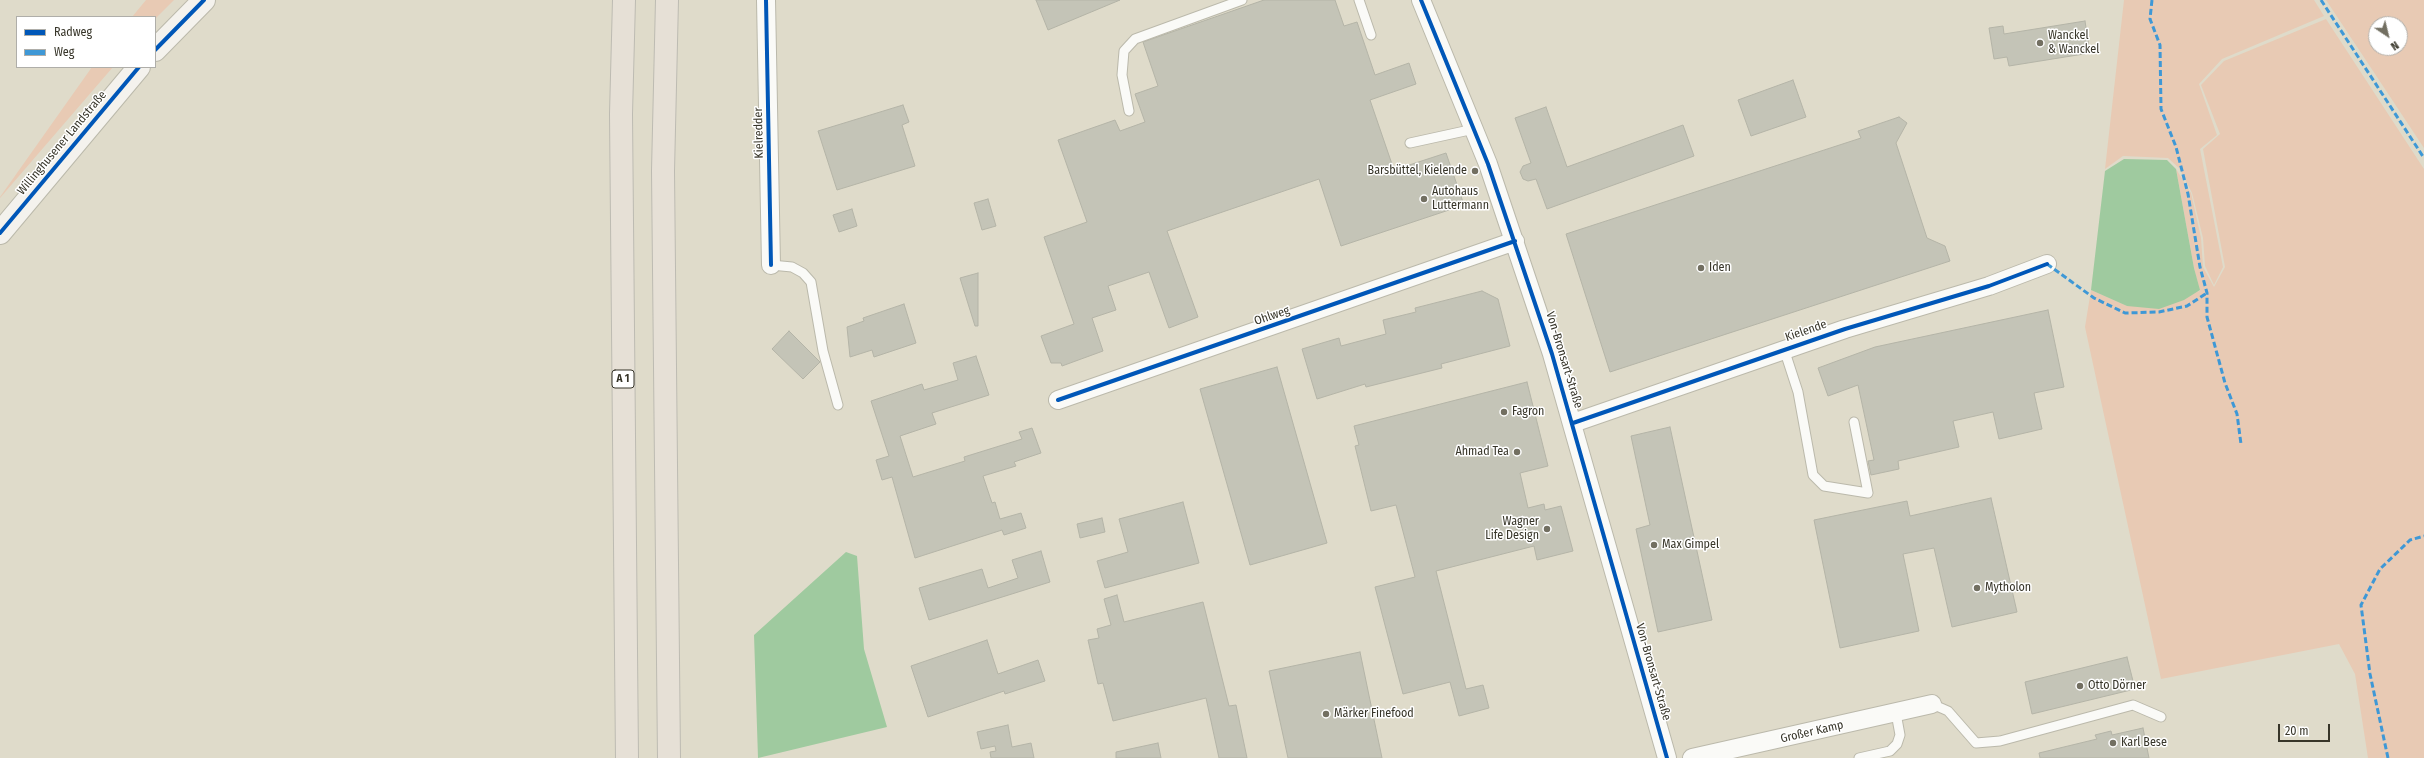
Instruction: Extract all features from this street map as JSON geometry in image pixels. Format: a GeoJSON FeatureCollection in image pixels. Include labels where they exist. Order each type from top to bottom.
{"type":"FeatureCollection","features":[{"type":"Feature","properties":{"kind":"highway","name":"A 1"},"geometry":{"type":"LineString","coordinates":[[624,0],[621,114],[627,758]]}},
{"type":"Feature","properties":{"kind":"highway"},"geometry":{"type":"LineString","coordinates":[[667,0],[663,171],[669,758]]}},
{"type":"Feature","properties":{"kind":"main road"},"geometry":{"type":"LineString","coordinates":[[156,49],[204,0]]}},
{"type":"Feature","properties":{"kind":"main road","name":"Willinghusener Landstraße"},"geometry":{"type":"LineString","coordinates":[[0,233],[138,68]]}},
{"type":"Feature","properties":{"kind":"street","name":"Kielredder"},"geometry":{"type":"LineString","coordinates":[[766,0],[771,265]]}},
{"type":"Feature","properties":{"kind":"street","name":"Von-Bronsart-Straße"},"geometry":{"type":"LineString","coordinates":[[1421,0],[1474,129],[1515,240],[1573,423],[1667,758]]}},
{"type":"Feature","properties":{"kind":"street","name":"Ohlweg"},"geometry":{"type":"LineString","coordinates":[[1058,400],[1515,240]]}},
{"type":"Feature","properties":{"kind":"street","name":"Kielende"},"geometry":{"type":"LineString","coordinates":[[1573,423],[1845,328],[1989,286],[2047,264]]}},
{"type":"Feature","properties":{"kind":"street","name":"Großer Kamp"},"geometry":{"type":"LineString","coordinates":[[1692,758],[1720,756],[1932,704]]}},
{"type":"Feature","properties":{"kind":"lane"},"geometry":{"type":"LineString","coordinates":[[1129,111],[1122,75],[1124,52],[1135,39],[1242,0]]}},
{"type":"Feature","properties":{"kind":"lane"},"geometry":{"type":"LineString","coordinates":[[1359,0],[1371,35]]}},
{"type":"Feature","properties":{"kind":"lane"},"geometry":{"type":"LineString","coordinates":[[1410,143],[1474,129]]}},
{"type":"Feature","properties":{"kind":"lane"},"geometry":{"type":"LineString","coordinates":[[771,265],[792,267],[803,273],[811,282],[817,307],[823,351],[838,405]]}},
{"type":"Feature","properties":{"kind":"lane"},"geometry":{"type":"LineString","coordinates":[[1784,349],[1798,392],[1813,475],[1824,486],[1868,493],[1854,422]]}},
{"type":"Feature","properties":{"kind":"lane"},"geometry":{"type":"LineString","coordinates":[[1932,704],[1948,711],[1976,742],[2000,741],[2133,705],[2161,717]]}},
{"type":"Feature","properties":{"kind":"lane"},"geometry":{"type":"LineString","coordinates":[[1859,758],[1890,751],[1897,744],[1900,735],[1896,713]]}},
{"type":"Feature","properties":{"kind":"shaded area"},"geometry":{"type":"Polygon","coordinates":[[[146,0],[174,0],[156,18],[156,16],[133,16],[146,0]]]}},
{"type":"Feature","properties":{"kind":"shaded area"},"geometry":{"type":"Polygon","coordinates":[[[2124,0],[2314,0],[2324,16],[2222,59],[2199,84],[2217,135],[2200,149],[2223,267],[2214,285],[2205,266],[2203,238],[2192,193],[2179,168],[2168,158],[2123,156],[2105,169],[2124,0]]]}},
{"type":"Feature","properties":{"kind":"shaded area"},"geometry":{"type":"Polygon","coordinates":[[[2326,0],[2424,0],[2424,148],[2326,0]]]}},
{"type":"Feature","properties":{"kind":"shaded area"},"geometry":{"type":"Polygon","coordinates":[[[2326,19],[2424,169],[2424,758],[2368,758],[2355,674],[2339,644],[2161,679],[2085,327],[2091,290],[2127,306],[2200,291],[2194,268],[2176,169],[2191,193],[2201,238],[2203,267],[2214,287],[2225,267],[2203,149],[2220,134],[2201,85],[2224,61],[2326,19]]]}},
{"type":"Feature","properties":{"kind":"shaded area"},"geometry":{"type":"Polygon","coordinates":[[[91,68],[112,68],[0,198],[91,68]]]}},
{"type":"Feature","properties":{"kind":"shaded area"},"geometry":{"type":"Polygon","coordinates":[[[2124,159],[2167,160],[2176,169],[2194,268],[2200,290],[2184,300],[2159,309],[2127,306],[2091,290],[2105,171],[2124,159]]]}},
{"type":"Feature","properties":{"kind":"shaded area"},"geometry":{"type":"Polygon","coordinates":[[[846,552],[857,556],[864,649],[887,727],[758,758],[754,635],[846,552]]]}},
{"type":"Feature","properties":{"kind":"building"},"geometry":{"type":"Polygon","coordinates":[[[1036,0],[1120,0],[1048,30],[1036,0]]]}},
{"type":"Feature","properties":{"kind":"building"},"geometry":{"type":"Polygon","coordinates":[[[1264,0],[1335,0],[1344,26],[1357,22],[1375,75],[1409,63],[1416,84],[1370,100],[1394,170],[1446,153],[1464,205],[1341,246],[1319,179],[1167,231],[1198,317],[1169,328],[1149,272],[1108,286],[1116,310],[1092,318],[1103,351],[1062,366],[1061,363],[1051,363],[1041,336],[1074,324],[1044,237],[1087,222],[1058,140],[1115,120],[1120,131],[1145,122],[1135,94],[1158,86],[1143,42],[1264,0]]]}},
{"type":"Feature","properties":{"kind":"building","name":"Wanckel & Wanckel"},"geometry":{"type":"Polygon","coordinates":[[[2085,21],[2090,53],[2009,66],[2007,57],[1994,59],[1989,28],[2003,26],[2004,34],[2085,21]]]}},
{"type":"Feature","properties":{"kind":"building"},"geometry":{"type":"Polygon","coordinates":[[[1793,80],[1806,117],[1751,136],[1738,100],[1793,80]]]}},
{"type":"Feature","properties":{"kind":"building"},"geometry":{"type":"Polygon","coordinates":[[[903,105],[909,122],[902,125],[915,166],[837,190],[818,131],[903,105]]]}},
{"type":"Feature","properties":{"kind":"building"},"geometry":{"type":"Polygon","coordinates":[[[1546,107],[1567,167],[1683,125],[1694,156],[1547,209],[1536,179],[1528,181],[1523,179],[1520,172],[1523,166],[1531,163],[1515,118],[1546,107]]]}},
{"type":"Feature","properties":{"kind":"building"},"geometry":{"type":"Polygon","coordinates":[[[1899,117],[1907,123],[1896,143],[1927,238],[1945,246],[1950,261],[1610,372],[1566,234],[1861,138],[1858,131],[1899,117]]]}},
{"type":"Feature","properties":{"kind":"building"},"geometry":{"type":"Polygon","coordinates":[[[988,199],[996,226],[982,230],[974,203],[988,199]]]}},
{"type":"Feature","properties":{"kind":"building"},"geometry":{"type":"Polygon","coordinates":[[[852,209],[857,226],[839,232],[833,215],[852,209]]]}},
{"type":"Feature","properties":{"kind":"building"},"geometry":{"type":"Polygon","coordinates":[[[978,273],[978,326],[975,326],[960,278],[978,273]]]}},
{"type":"Feature","properties":{"kind":"building"},"geometry":{"type":"Polygon","coordinates":[[[1482,291],[1498,299],[1510,346],[1441,364],[1442,368],[1366,387],[1365,384],[1317,399],[1302,349],[1339,338],[1341,346],[1386,334],[1383,320],[1416,312],[1415,308],[1482,291]]]}},
{"type":"Feature","properties":{"kind":"building"},"geometry":{"type":"Polygon","coordinates":[[[904,304],[916,343],[874,357],[872,350],[850,357],[847,327],[864,321],[863,318],[904,304]]]}},
{"type":"Feature","properties":{"kind":"building"},"geometry":{"type":"Polygon","coordinates":[[[2048,310],[2064,387],[2034,393],[2042,429],[1999,439],[1993,412],[1953,421],[1959,447],[1898,461],[1899,469],[1871,475],[1868,461],[1874,460],[1858,385],[1828,396],[1818,368],[1875,347],[2048,310]]]}},
{"type":"Feature","properties":{"kind":"building"},"geometry":{"type":"Polygon","coordinates":[[[789,331],[820,362],[803,379],[772,349],[789,331]]]}},
{"type":"Feature","properties":{"kind":"building"},"geometry":{"type":"Polygon","coordinates":[[[976,356],[989,395],[932,413],[936,424],[900,436],[913,477],[965,461],[964,457],[1022,439],[1019,432],[1032,428],[1041,453],[1014,462],[1016,466],[983,476],[992,503],[995,502],[1000,519],[1021,513],[1026,528],[1004,535],[1002,530],[915,558],[892,477],[882,480],[876,460],[889,456],[871,401],[922,384],[924,390],[958,380],[953,363],[976,356]]]}},
{"type":"Feature","properties":{"kind":"building"},"geometry":{"type":"Polygon","coordinates":[[[1277,367],[1327,543],[1250,565],[1200,389],[1277,367]]]}},
{"type":"Feature","properties":{"kind":"building"},"geometry":{"type":"Polygon","coordinates":[[[1527,382],[1548,466],[1520,473],[1528,508],[1544,504],[1545,510],[1561,506],[1573,551],[1537,560],[1534,546],[1436,571],[1466,689],[1483,685],[1489,708],[1459,716],[1450,682],[1403,694],[1375,587],[1415,577],[1396,505],[1371,511],[1355,446],[1359,445],[1354,426],[1527,382]]]}},
{"type":"Feature","properties":{"kind":"building"},"geometry":{"type":"Polygon","coordinates":[[[1670,427],[1712,620],[1658,632],[1636,529],[1650,525],[1631,436],[1670,427]]]}},
{"type":"Feature","properties":{"kind":"building"},"geometry":{"type":"Polygon","coordinates":[[[1991,498],[2017,612],[1952,627],[1934,548],[1903,554],[1919,631],[1840,648],[1814,520],[1907,501],[1910,516],[1991,498]]]}},
{"type":"Feature","properties":{"kind":"building"},"geometry":{"type":"Polygon","coordinates":[[[1183,502],[1199,563],[1105,588],[1097,561],[1128,552],[1119,519],[1183,502]]]}},
{"type":"Feature","properties":{"kind":"building"},"geometry":{"type":"Polygon","coordinates":[[[1102,518],[1105,532],[1080,538],[1077,524],[1102,518]]]}},
{"type":"Feature","properties":{"kind":"building"},"geometry":{"type":"Polygon","coordinates":[[[1041,551],[1050,582],[929,620],[919,588],[982,569],[988,588],[1018,578],[1012,560],[1041,551]]]}},
{"type":"Feature","properties":{"kind":"building"},"geometry":{"type":"Polygon","coordinates":[[[1117,595],[1124,622],[1203,602],[1229,706],[1236,705],[1247,758],[1219,758],[1206,698],[1113,721],[1103,683],[1098,684],[1088,640],[1099,638],[1097,629],[1111,625],[1104,599],[1117,595]]]}},
{"type":"Feature","properties":{"kind":"building"},"geometry":{"type":"Polygon","coordinates":[[[987,640],[998,674],[1038,660],[1045,681],[1005,694],[1004,691],[928,717],[911,666],[987,640]]]}},
{"type":"Feature","properties":{"kind":"building","name":"Märker Finefood"},"geometry":{"type":"Polygon","coordinates":[[[1360,652],[1382,758],[1288,758],[1269,671],[1360,652]]]}},
{"type":"Feature","properties":{"kind":"building","name":"Otto Dörner"},"geometry":{"type":"Polygon","coordinates":[[[2127,657],[2135,689],[2032,714],[2025,682],[2127,657]]]}},
{"type":"Feature","properties":{"kind":"building"},"geometry":{"type":"Polygon","coordinates":[[[1008,725],[1012,747],[1031,743],[1034,758],[991,758],[990,752],[996,751],[995,746],[981,749],[977,732],[1008,725]]]}},
{"type":"Feature","properties":{"kind":"building","name":"Karl Bese"},"geometry":{"type":"Polygon","coordinates":[[[2143,728],[2149,758],[2040,758],[2039,753],[2097,739],[2095,735],[2111,731],[2112,735],[2143,728]]]}},
{"type":"Feature","properties":{"kind":"building"},"geometry":{"type":"Polygon","coordinates":[[[1158,743],[1161,758],[1116,758],[1116,752],[1158,743]]]}},
{"type":"Feature","properties":{"kind":"marked path"},"geometry":{"type":"LineString","coordinates":[[2152,0],[2150,19],[2160,45],[2161,109],[2176,147],[2188,194],[2200,267],[2207,293],[2207,317],[2225,383],[2237,414],[2241,444]]}},
{"type":"Feature","properties":{"kind":"marked path"},"geometry":{"type":"LineString","coordinates":[[2321,0],[2424,158]]}},
{"type":"Feature","properties":{"kind":"marked path"},"geometry":{"type":"LineString","coordinates":[[2047,264],[2094,298],[2125,313],[2159,312],[2187,306],[2207,293]]}},
{"type":"Feature","properties":{"kind":"marked path"},"geometry":{"type":"LineString","coordinates":[[2388,758],[2370,674],[2361,605],[2380,569],[2410,540],[2424,536]]}},
{"type":"Feature","properties":{"kind":"cycle path"},"geometry":{"type":"LineString","coordinates":[[156,49],[204,0]]}},
{"type":"Feature","properties":{"kind":"cycle path"},"geometry":{"type":"LineString","coordinates":[[766,0],[771,265]]}},
{"type":"Feature","properties":{"kind":"cycle path"},"geometry":{"type":"LineString","coordinates":[[1421,0],[1488,164],[1552,354],[1667,758]]}},
{"type":"Feature","properties":{"kind":"cycle path"},"geometry":{"type":"LineString","coordinates":[[0,233],[138,68]]}},
{"type":"Feature","properties":{"kind":"cycle path"},"geometry":{"type":"LineString","coordinates":[[1058,400],[1515,241]]}},
{"type":"Feature","properties":{"kind":"cycle path"},"geometry":{"type":"LineString","coordinates":[[1573,423],[1845,329],[1989,286],[2047,264]]}},
{"type":"Feature","properties":{"kind":"place","name":"Wanckel & Wanckel"},"geometry":{"type":"Point","coordinates":[2040,43]}},
{"type":"Feature","properties":{"kind":"place","name":"Barsbüttel, Kielende"},"geometry":{"type":"Point","coordinates":[1475,171]}},
{"type":"Feature","properties":{"kind":"place","name":"Autohaus Luttermann"},"geometry":{"type":"Point","coordinates":[1424,199]}},
{"type":"Feature","properties":{"kind":"place","name":"Iden"},"geometry":{"type":"Point","coordinates":[1701,268]}},
{"type":"Feature","properties":{"kind":"place","name":"Fagron"},"geometry":{"type":"Point","coordinates":[1504,412]}},
{"type":"Feature","properties":{"kind":"place","name":"Ahmad Tea"},"geometry":{"type":"Point","coordinates":[1517,452]}},
{"type":"Feature","properties":{"kind":"place","name":"Wagner Life Design"},"geometry":{"type":"Point","coordinates":[1547,529]}},
{"type":"Feature","properties":{"kind":"place","name":"Max Gimpel"},"geometry":{"type":"Point","coordinates":[1654,545]}},
{"type":"Feature","properties":{"kind":"place","name":"Mytholon"},"geometry":{"type":"Point","coordinates":[1977,588]}},
{"type":"Feature","properties":{"kind":"place","name":"Otto Dörner"},"geometry":{"type":"Point","coordinates":[2080,686]}},
{"type":"Feature","properties":{"kind":"place","name":"Märker Finefood"},"geometry":{"type":"Point","coordinates":[1326,714]}},
{"type":"Feature","properties":{"kind":"place","name":"Karl Bese"},"geometry":{"type":"Point","coordinates":[2113,743]}}]}
